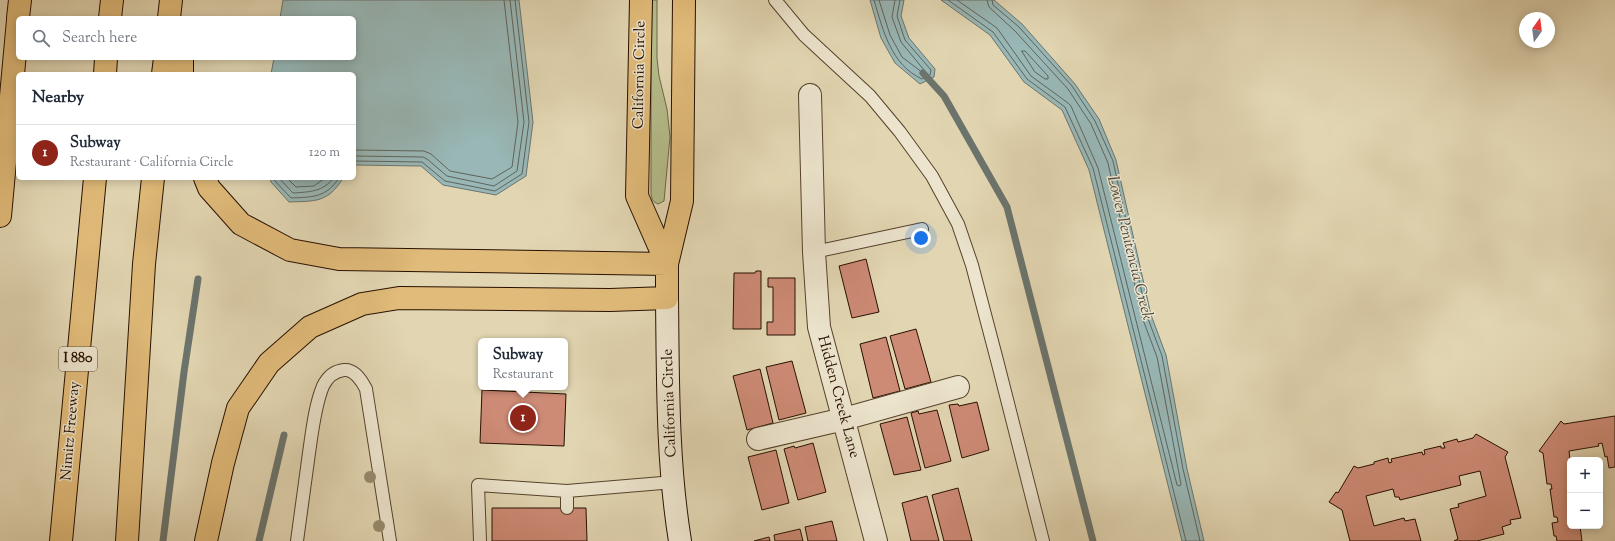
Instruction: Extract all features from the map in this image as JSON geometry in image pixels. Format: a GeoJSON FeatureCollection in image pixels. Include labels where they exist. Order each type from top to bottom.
{"type":"FeatureCollection","features":[{"type":"Feature","properties":{"kind":"highway"},"geometry":{"type":"LineString","coordinates":[[18,16],[20,0]]}},
{"type":"Feature","properties":{"kind":"highway"},"geometry":{"type":"LineString","coordinates":[[110,16],[112,0]]}},
{"type":"Feature","properties":{"kind":"highway"},"geometry":{"type":"LineString","coordinates":[[169,16],[171,0]]}},
{"type":"Feature","properties":{"kind":"highway"},"geometry":{"type":"LineString","coordinates":[[184,0],[184,16]]}},
{"type":"Feature","properties":{"kind":"highway","name":"California Circle"},"geometry":{"type":"LineString","coordinates":[[641,0],[637,196],[667,264]]}},
{"type":"Feature","properties":{"kind":"highway","name":"California Circle"},"geometry":{"type":"LineString","coordinates":[[667,298],[667,264],[682,201],[684,0]]}},
{"type":"Feature","properties":{"kind":"highway"},"geometry":{"type":"LineString","coordinates":[[0,216],[16,41]]}},
{"type":"Feature","properties":{"kind":"highway"},"geometry":{"type":"LineString","coordinates":[[105,72],[106,60]]}},
{"type":"Feature","properties":{"kind":"highway"},"geometry":{"type":"LineString","coordinates":[[163,72],[165,60]]}},
{"type":"Feature","properties":{"kind":"highway"},"geometry":{"type":"LineString","coordinates":[[182,60],[182,72]]}},
{"type":"Feature","properties":{"kind":"highway","name":"Nimitz Freeway"},"geometry":{"type":"LineString","coordinates":[[61,541],[95,180]]}},
{"type":"Feature","properties":{"kind":"highway"},"geometry":{"type":"LineString","coordinates":[[127,541],[144,264],[153,180]]}},
{"type":"Feature","properties":{"kind":"highway"},"geometry":{"type":"LineString","coordinates":[[206,180],[209,188],[241,224],[290,250],[339,259],[667,264]]}},
{"type":"Feature","properties":{"kind":"highway"},"geometry":{"type":"LineString","coordinates":[[206,541],[223,463],[238,408],[269,363],[310,326],[362,304],[399,298],[610,300],[667,298]]}},
{"type":"Feature","properties":{"kind":"street","name":"Hidden Creek Lane"},"geometry":{"type":"LineString","coordinates":[[810,95],[814,252],[819,327],[876,541]]}},
{"type":"Feature","properties":{"kind":"street","name":"California Circle"},"geometry":{"type":"LineString","coordinates":[[667,298],[669,411],[680,541]]}},
{"type":"Feature","properties":{"kind":"street"},"geometry":{"type":"LineString","coordinates":[[758,439],[844,419],[958,387]]}},
{"type":"Feature","properties":{"kind":"lane"},"geometry":{"type":"LineString","coordinates":[[775,0],[804,35],[870,96],[900,132],[932,176],[958,224],[972,265],[1043,541]]}},
{"type":"Feature","properties":{"kind":"lane"},"geometry":{"type":"LineString","coordinates":[[814,252],[922,229]]}},
{"type":"Feature","properties":{"kind":"lane"},"geometry":{"type":"LineString","coordinates":[[297,541],[312,431],[321,392],[328,378],[336,372],[345,370],[358,377],[366,389],[390,541]]}},
{"type":"Feature","properties":{"kind":"lane"},"geometry":{"type":"LineString","coordinates":[[480,541],[478,485],[567,491],[674,482]]}},
{"type":"Feature","properties":{"kind":"lane"},"geometry":{"type":"LineString","coordinates":[[567,491],[567,508]]}},
{"type":"Feature","properties":{"kind":"green space"},"geometry":{"type":"Polygon","coordinates":[[[651,0],[657,0],[657,58],[659,76],[667,109],[670,137],[664,201],[658,204],[653,200],[651,194],[651,0]]]}},
{"type":"Feature","properties":{"kind":"water"},"geometry":{"type":"Polygon","coordinates":[[[283,0],[519,0],[533,122],[526,176],[496,195],[443,185],[421,166],[356,165],[356,72],[271,72],[274,60],[356,60],[356,16],[280,16],[283,0]]]}},
{"type":"Feature","properties":{"kind":"water"},"geometry":{"type":"Polygon","coordinates":[[[870,0],[904,0],[901,16],[909,38],[935,69],[934,77],[920,84],[895,63],[881,38],[870,0]]]}},
{"type":"Feature","properties":{"kind":"water"},"geometry":{"type":"Polygon","coordinates":[[[941,0],[994,0],[1022,24],[1075,84],[1099,119],[1116,160],[1151,315],[1166,355],[1187,469],[1204,541],[1182,541],[1089,170],[1062,110],[1024,82],[990,35],[941,0]]]}},
{"type":"Feature","properties":{"kind":"water"},"geometry":{"type":"Polygon","coordinates":[[[270,180],[342,180],[332,192],[320,199],[314,201],[289,202],[270,180]]]}},
{"type":"Feature","properties":{"kind":"building"},"geometry":{"type":"Polygon","coordinates":[[[866,259],[879,312],[852,318],[839,266],[866,259]]]}},
{"type":"Feature","properties":{"kind":"building"},"geometry":{"type":"Polygon","coordinates":[[[756,271],[761,271],[761,329],[733,329],[734,273],[755,273],[756,271]]]}},
{"type":"Feature","properties":{"kind":"building"},"geometry":{"type":"Polygon","coordinates":[[[768,278],[795,278],[795,335],[767,335],[767,322],[773,322],[773,287],[768,287],[768,278]]]}},
{"type":"Feature","properties":{"kind":"building"},"geometry":{"type":"Polygon","coordinates":[[[916,329],[931,382],[905,389],[890,336],[916,329]]]}},
{"type":"Feature","properties":{"kind":"building"},"geometry":{"type":"Polygon","coordinates":[[[886,337],[900,391],[873,398],[860,344],[886,337]]]}},
{"type":"Feature","properties":{"kind":"building"},"geometry":{"type":"Polygon","coordinates":[[[792,361],[806,413],[779,420],[766,367],[792,361]]]}},
{"type":"Feature","properties":{"kind":"building"},"geometry":{"type":"Polygon","coordinates":[[[760,369],[773,423],[747,430],[733,376],[760,369]]]}},
{"type":"Feature","properties":{"kind":"building"},"geometry":{"type":"Polygon","coordinates":[[[482,390],[566,394],[564,446],[480,443],[482,390]]]}},
{"type":"Feature","properties":{"kind":"building"},"geometry":{"type":"Polygon","coordinates":[[[977,402],[989,450],[962,458],[949,405],[958,404],[959,406],[977,402]]]}},
{"type":"Feature","properties":{"kind":"building"},"geometry":{"type":"Polygon","coordinates":[[[937,410],[951,461],[925,468],[911,413],[918,411],[919,414],[937,410]]]}},
{"type":"Feature","properties":{"kind":"building"},"geometry":{"type":"Polygon","coordinates":[[[1615,416],[1615,467],[1609,468],[1607,456],[1605,457],[1602,443],[1598,444],[1599,446],[1569,451],[1570,457],[1567,457],[1567,529],[1580,529],[1582,541],[1557,541],[1556,536],[1554,536],[1552,523],[1558,522],[1557,517],[1554,517],[1550,489],[1552,489],[1551,484],[1547,484],[1543,453],[1539,451],[1561,421],[1564,424],[1615,416]]]}},
{"type":"Feature","properties":{"kind":"building"},"geometry":{"type":"Polygon","coordinates":[[[907,417],[921,470],[894,475],[880,424],[907,417]]]}},
{"type":"Feature","properties":{"kind":"building"},"geometry":{"type":"Polygon","coordinates":[[[1476,434],[1508,452],[1505,457],[1521,518],[1510,520],[1511,524],[1502,527],[1504,534],[1477,541],[1454,541],[1458,539],[1450,509],[1459,507],[1458,504],[1486,496],[1480,471],[1459,476],[1461,485],[1400,500],[1399,497],[1395,497],[1393,489],[1366,496],[1374,526],[1404,518],[1405,521],[1415,519],[1421,541],[1350,541],[1342,510],[1329,502],[1336,492],[1338,493],[1354,466],[1358,468],[1374,464],[1374,462],[1388,458],[1389,463],[1392,462],[1391,459],[1422,452],[1423,455],[1425,454],[1424,450],[1441,446],[1441,448],[1445,448],[1443,443],[1457,439],[1458,442],[1473,438],[1476,434]]]}},
{"type":"Feature","properties":{"kind":"building"},"geometry":{"type":"Polygon","coordinates":[[[813,443],[826,492],[798,500],[784,449],[794,446],[795,448],[813,443]]]}},
{"type":"Feature","properties":{"kind":"building"},"geometry":{"type":"Polygon","coordinates":[[[776,450],[789,503],[762,510],[748,457],[776,450]]]}},
{"type":"Feature","properties":{"kind":"building"},"geometry":{"type":"Polygon","coordinates":[[[958,488],[972,541],[944,541],[932,495],[958,488]]]}},
{"type":"Feature","properties":{"kind":"building"},"geometry":{"type":"Polygon","coordinates":[[[927,496],[939,541],[911,541],[902,503],[927,496]]]}},
{"type":"Feature","properties":{"kind":"building"},"geometry":{"type":"Polygon","coordinates":[[[492,508],[586,508],[587,541],[492,541],[492,508]]]}},
{"type":"Feature","properties":{"kind":"building"},"geometry":{"type":"Polygon","coordinates":[[[832,521],[837,541],[808,541],[805,527],[832,521]]]}},
{"type":"Feature","properties":{"kind":"building"},"geometry":{"type":"Polygon","coordinates":[[[800,529],[803,541],[775,541],[774,535],[800,529]]]}},
{"type":"Feature","properties":{"kind":"building"},"geometry":{"type":"Polygon","coordinates":[[[769,537],[770,541],[754,541],[769,537]]]}},
{"type":"Feature","properties":{"kind":"waterway","name":"Lower Penitencia Creek"},"geometry":{"type":"LineString","coordinates":[[923,73],[944,96],[1007,207],[1093,541]]}},
{"type":"Feature","properties":{"kind":"waterway"},"geometry":{"type":"LineString","coordinates":[[163,541],[184,372],[198,279]]}},
{"type":"Feature","properties":{"kind":"waterway"},"geometry":{"type":"LineString","coordinates":[[259,541],[284,435]]}},
{"type":"Feature","properties":{"kind":"place","name":"Subway"},"geometry":{"type":"Point","coordinates":[523,418]}}]}
